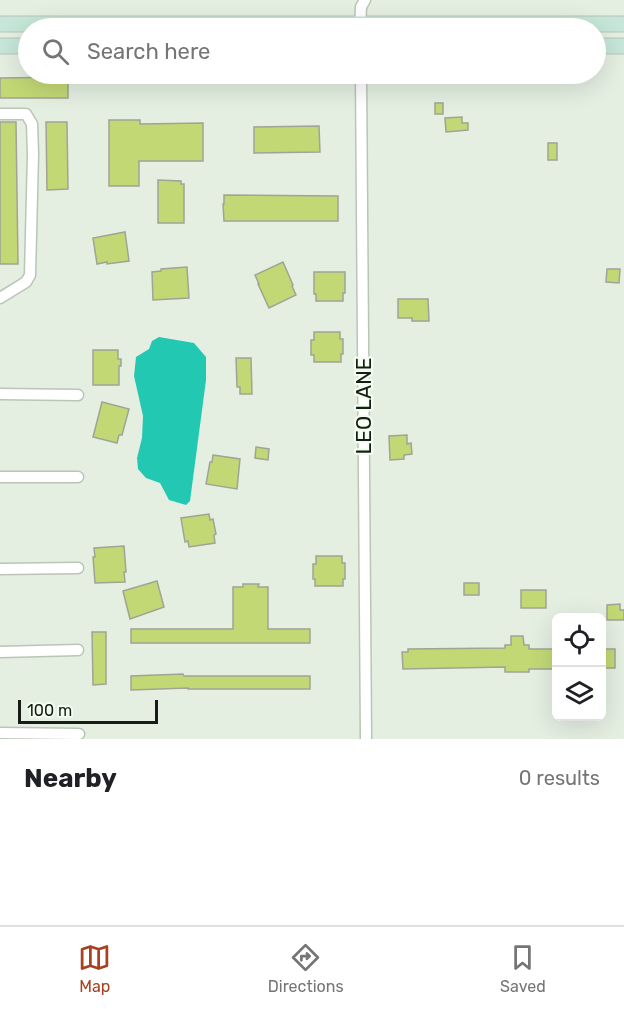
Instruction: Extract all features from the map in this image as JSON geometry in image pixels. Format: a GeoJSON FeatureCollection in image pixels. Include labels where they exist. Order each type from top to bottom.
{"type":"FeatureCollection","features":[{"type":"Feature","properties":{"kind":"main road"},"geometry":{"type":"LineString","coordinates":[[0,24],[18,24]]}},
{"type":"Feature","properties":{"kind":"main road"},"geometry":{"type":"LineString","coordinates":[[606,24],[624,24]]}},
{"type":"Feature","properties":{"kind":"main road"},"geometry":{"type":"LineString","coordinates":[[0,46],[18,46]]}},
{"type":"Feature","properties":{"kind":"main road"},"geometry":{"type":"LineString","coordinates":[[606,46],[624,46]]}},
{"type":"Feature","properties":{"kind":"street"},"geometry":{"type":"LineString","coordinates":[[360,2],[360,18]]}},
{"type":"Feature","properties":{"kind":"street","name":"LEO LANE"},"geometry":{"type":"LineString","coordinates":[[361,84],[366,739]]}},
{"type":"Feature","properties":{"kind":"street"},"geometry":{"type":"LineString","coordinates":[[0,114],[26,114],[32,124],[33,154],[30,275],[26,282],[0,298]]}},
{"type":"Feature","properties":{"kind":"street"},"geometry":{"type":"LineString","coordinates":[[0,394],[78,395]]}},
{"type":"Feature","properties":{"kind":"street"},"geometry":{"type":"LineString","coordinates":[[0,477],[78,477]]}},
{"type":"Feature","properties":{"kind":"street"},"geometry":{"type":"LineString","coordinates":[[0,569],[78,568]]}},
{"type":"Feature","properties":{"kind":"street"},"geometry":{"type":"LineString","coordinates":[[0,652],[78,650]]}},
{"type":"Feature","properties":{"kind":"street"},"geometry":{"type":"LineString","coordinates":[[0,733],[79,734]]}},
{"type":"Feature","properties":{"kind":"water"},"geometry":{"type":"Polygon","coordinates":[[[159,337],[194,343],[206,357],[206,380],[190,501],[186,505],[169,500],[160,483],[146,478],[138,469],[137,458],[142,438],[143,416],[134,376],[136,357],[149,349],[152,341],[159,337]]]}},
{"type":"Feature","properties":{"kind":"building"},"geometry":{"type":"Polygon","coordinates":[[[0,78],[18,78],[18,84],[68,84],[68,98],[0,98],[0,78]]]}},
{"type":"Feature","properties":{"kind":"building"},"geometry":{"type":"Polygon","coordinates":[[[435,103],[443,103],[443,114],[435,114],[435,103]]]}},
{"type":"Feature","properties":{"kind":"building"},"geometry":{"type":"Polygon","coordinates":[[[462,117],[462,123],[468,123],[468,130],[446,132],[445,118],[462,117]]]}},
{"type":"Feature","properties":{"kind":"building"},"geometry":{"type":"Polygon","coordinates":[[[109,120],[140,120],[140,124],[203,123],[203,161],[139,161],[139,186],[109,186],[109,120]]]}},
{"type":"Feature","properties":{"kind":"building"},"geometry":{"type":"Polygon","coordinates":[[[0,122],[16,122],[18,264],[0,264],[0,122]]]}},
{"type":"Feature","properties":{"kind":"building"},"geometry":{"type":"Polygon","coordinates":[[[46,122],[67,122],[68,189],[47,190],[46,122]]]}},
{"type":"Feature","properties":{"kind":"building"},"geometry":{"type":"Polygon","coordinates":[[[319,126],[320,152],[254,153],[254,127],[319,126]]]}},
{"type":"Feature","properties":{"kind":"building"},"geometry":{"type":"Polygon","coordinates":[[[548,143],[557,143],[557,160],[548,160],[548,143]]]}},
{"type":"Feature","properties":{"kind":"building"},"geometry":{"type":"Polygon","coordinates":[[[158,180],[181,181],[181,184],[184,184],[184,223],[158,223],[158,180]]]}},
{"type":"Feature","properties":{"kind":"building"},"geometry":{"type":"Polygon","coordinates":[[[224,195],[338,196],[338,221],[224,221],[224,195]]]}},
{"type":"Feature","properties":{"kind":"building"},"geometry":{"type":"Polygon","coordinates":[[[125,232],[129,261],[97,264],[93,238],[125,232]]]}},
{"type":"Feature","properties":{"kind":"building"},"geometry":{"type":"Polygon","coordinates":[[[283,262],[296,295],[269,308],[255,275],[283,262]]]}},
{"type":"Feature","properties":{"kind":"building"},"geometry":{"type":"Polygon","coordinates":[[[187,267],[189,298],[153,300],[152,272],[187,267]]]}},
{"type":"Feature","properties":{"kind":"building"},"geometry":{"type":"Polygon","coordinates":[[[607,269],[620,269],[619,283],[606,282],[607,269]]]}},
{"type":"Feature","properties":{"kind":"building"},"geometry":{"type":"Polygon","coordinates":[[[314,272],[345,272],[343,301],[316,301],[314,272]]]}},
{"type":"Feature","properties":{"kind":"building"},"geometry":{"type":"Polygon","coordinates":[[[398,299],[428,299],[429,321],[398,318],[398,299]]]}},
{"type":"Feature","properties":{"kind":"building"},"geometry":{"type":"Polygon","coordinates":[[[314,332],[340,332],[340,339],[343,339],[341,362],[314,362],[314,355],[311,355],[311,340],[314,340],[314,332]]]}},
{"type":"Feature","properties":{"kind":"building"},"geometry":{"type":"Polygon","coordinates":[[[93,350],[118,350],[118,359],[121,359],[119,385],[93,385],[93,350]]]}},
{"type":"Feature","properties":{"kind":"building"},"geometry":{"type":"Polygon","coordinates":[[[236,358],[251,358],[252,394],[240,394],[240,387],[237,387],[236,358]]]}},
{"type":"Feature","properties":{"kind":"building"},"geometry":{"type":"Polygon","coordinates":[[[102,402],[129,409],[122,435],[119,435],[117,443],[93,437],[102,402]]]}},
{"type":"Feature","properties":{"kind":"building"},"geometry":{"type":"Polygon","coordinates":[[[407,435],[407,444],[411,443],[412,454],[404,455],[404,459],[390,460],[389,436],[407,435]]]}},
{"type":"Feature","properties":{"kind":"building"},"geometry":{"type":"Polygon","coordinates":[[[256,447],[269,449],[268,460],[255,458],[256,447]]]}},
{"type":"Feature","properties":{"kind":"building"},"geometry":{"type":"Polygon","coordinates":[[[213,455],[240,459],[237,489],[206,484],[213,455]]]}},
{"type":"Feature","properties":{"kind":"building"},"geometry":{"type":"Polygon","coordinates":[[[209,514],[210,520],[213,519],[215,543],[189,547],[188,541],[185,542],[181,518],[209,514]]]}},
{"type":"Feature","properties":{"kind":"building"},"geometry":{"type":"Polygon","coordinates":[[[124,546],[125,582],[95,583],[94,548],[124,546]]]}},
{"type":"Feature","properties":{"kind":"building"},"geometry":{"type":"Polygon","coordinates":[[[316,556],[342,556],[342,563],[345,563],[343,586],[315,586],[313,564],[316,564],[316,556]]]}},
{"type":"Feature","properties":{"kind":"building"},"geometry":{"type":"Polygon","coordinates":[[[157,581],[164,607],[130,619],[123,591],[157,581]]]}},
{"type":"Feature","properties":{"kind":"building"},"geometry":{"type":"Polygon","coordinates":[[[464,583],[479,583],[479,595],[464,595],[464,583]]]}},
{"type":"Feature","properties":{"kind":"building"},"geometry":{"type":"Polygon","coordinates":[[[243,584],[259,584],[258,587],[268,587],[268,629],[310,629],[310,643],[131,643],[131,629],[233,629],[233,587],[243,587],[243,584]]]}},
{"type":"Feature","properties":{"kind":"building"},"geometry":{"type":"Polygon","coordinates":[[[521,590],[546,590],[546,608],[521,608],[521,590]]]}},
{"type":"Feature","properties":{"kind":"building"},"geometry":{"type":"Polygon","coordinates":[[[620,604],[620,610],[624,610],[624,620],[607,620],[607,605],[620,604]]]}},
{"type":"Feature","properties":{"kind":"building"},"geometry":{"type":"Polygon","coordinates":[[[92,632],[106,632],[106,684],[93,685],[92,632]]]}},
{"type":"Feature","properties":{"kind":"building"},"geometry":{"type":"Polygon","coordinates":[[[511,636],[523,636],[524,645],[529,645],[529,649],[552,649],[552,669],[505,672],[505,667],[403,669],[402,652],[408,652],[408,649],[505,648],[505,645],[511,645],[511,636]]]}},
{"type":"Feature","properties":{"kind":"building"},"geometry":{"type":"Polygon","coordinates":[[[606,649],[615,649],[615,668],[606,668],[606,649]]]}},
{"type":"Feature","properties":{"kind":"building"},"geometry":{"type":"Polygon","coordinates":[[[183,674],[184,676],[310,676],[310,689],[131,690],[131,676],[183,674]]]}}]}
